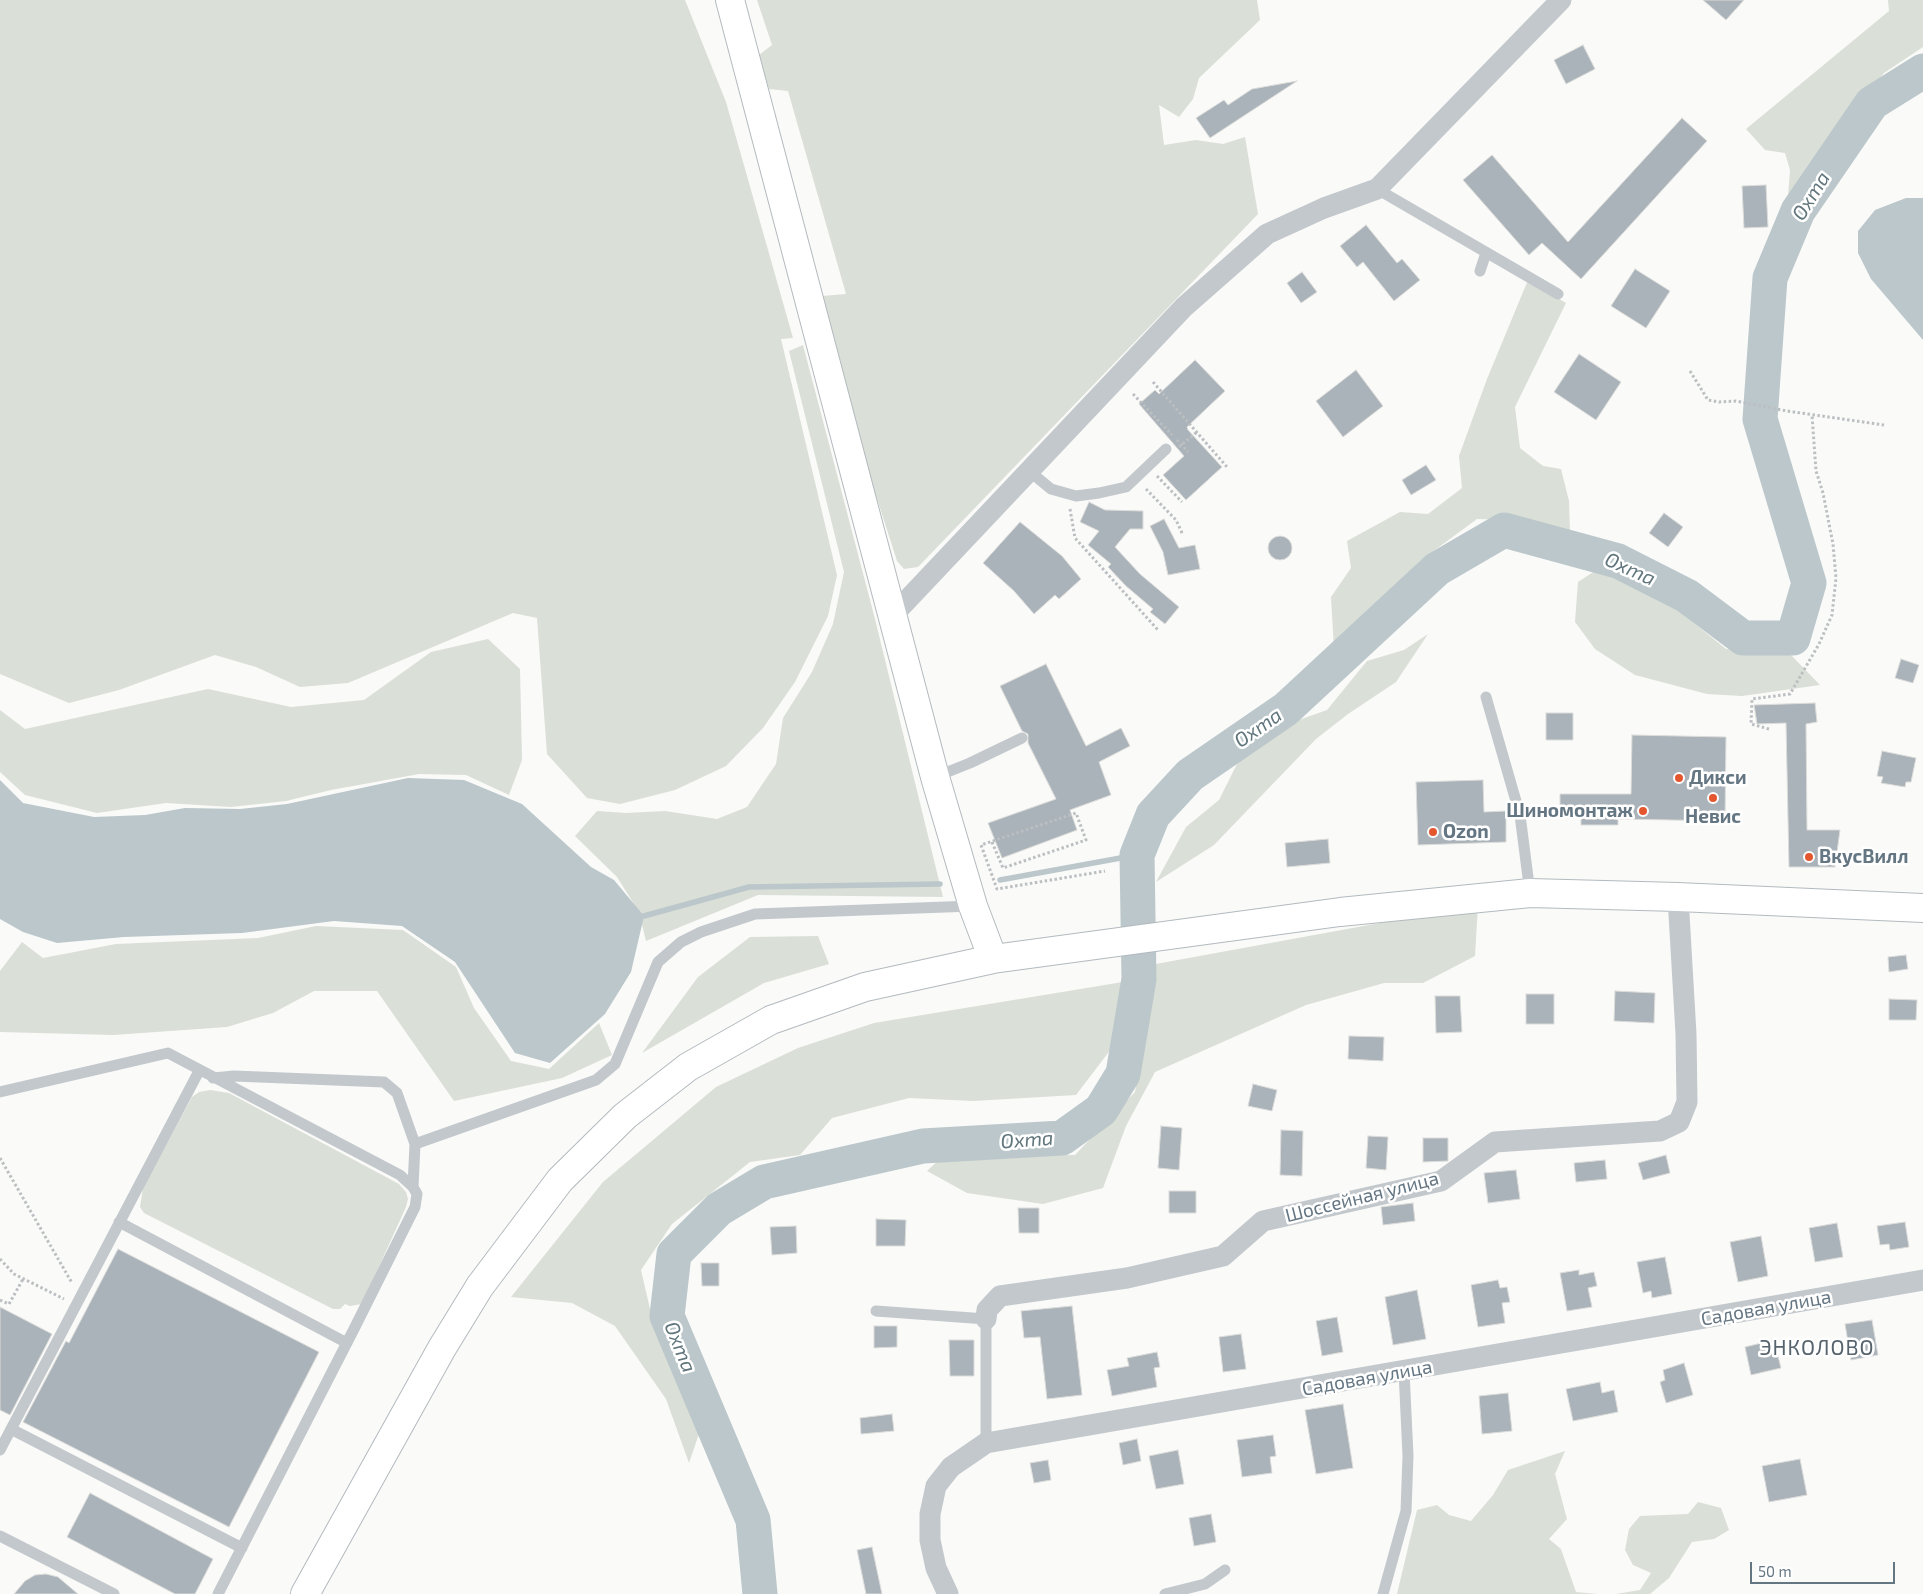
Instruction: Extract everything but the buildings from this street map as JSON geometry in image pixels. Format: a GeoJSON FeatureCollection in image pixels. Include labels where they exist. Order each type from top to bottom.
{"type":"FeatureCollection","features":[{"type":"Feature","properties":{"kind":"main road"},"geometry":{"type":"LineString","coordinates":[[730,0],[935,777],[973,906],[993,959]]}},
{"type":"Feature","properties":{"kind":"main road"},"geometry":{"type":"LineString","coordinates":[[305,1594],[442,1348],[480,1286],[560,1180],[625,1116],[688,1067],[771,1020],[865,987],[993,959],[1340,912],[1530,893],[1678,897],[1923,908]]}},
{"type":"Feature","properties":{"kind":"street"},"geometry":{"type":"LineString","coordinates":[[893,615],[1184,307],[1267,234],[1324,208],[1378,189],[1561,0]]}},
{"type":"Feature","properties":{"kind":"street","name":"Шоссейная улица"},"geometry":{"type":"LineString","coordinates":[[986,1319],[987,1310],[1000,1296],[1127,1278],[1223,1256],[1263,1221],[1441,1181],[1495,1142],[1660,1131],[1679,1122],[1687,1102],[1686,1044],[1678,897]]}},
{"type":"Feature","properties":{"kind":"street","name":"Садовая улица"},"geometry":{"type":"LineString","coordinates":[[948,1594],[936,1568],[930,1540],[930,1514],[936,1486],[951,1468],[986,1443],[1923,1280]]}},
{"type":"Feature","properties":{"kind":"lane"},"geometry":{"type":"LineString","coordinates":[[1378,189],[1558,294]]}},
{"type":"Feature","properties":{"kind":"lane"},"geometry":{"type":"LineString","coordinates":[[1480,271],[1486,253]]}},
{"type":"Feature","properties":{"kind":"lane"},"geometry":{"type":"LineString","coordinates":[[1028,470],[1051,489],[1076,496],[1100,493],[1126,487],[1166,449]]}},
{"type":"Feature","properties":{"kind":"lane"},"geometry":{"type":"LineString","coordinates":[[1486,697],[1520,815],[1530,893]]}},
{"type":"Feature","properties":{"kind":"lane"},"geometry":{"type":"LineString","coordinates":[[935,777],[970,763],[1022,738]]}},
{"type":"Feature","properties":{"kind":"lane"},"geometry":{"type":"LineString","coordinates":[[415,1144],[596,1080],[615,1064],[658,962],[681,942],[701,932],[755,914],[973,906]]}},
{"type":"Feature","properties":{"kind":"lane"},"geometry":{"type":"LineString","coordinates":[[0,1092],[168,1053],[199,1071],[400,1175],[413,1187],[417,1194],[415,1207],[218,1594]]}},
{"type":"Feature","properties":{"kind":"lane"},"geometry":{"type":"LineString","coordinates":[[0,1450],[199,1071]]}},
{"type":"Feature","properties":{"kind":"lane"},"geometry":{"type":"LineString","coordinates":[[213,1078],[234,1076],[384,1082],[397,1093],[415,1144],[413,1187]]}},
{"type":"Feature","properties":{"kind":"lane"},"geometry":{"type":"LineString","coordinates":[[119,1222],[347,1343]]}},
{"type":"Feature","properties":{"kind":"lane"},"geometry":{"type":"LineString","coordinates":[[876,1311],[986,1319],[986,1443]]}},
{"type":"Feature","properties":{"kind":"lane"},"geometry":{"type":"LineString","coordinates":[[1383,1594],[1406,1511],[1408,1456],[1404,1371]]}},
{"type":"Feature","properties":{"kind":"lane"},"geometry":{"type":"LineString","coordinates":[[11,1429],[242,1548]]}},
{"type":"Feature","properties":{"kind":"lane"},"geometry":{"type":"LineString","coordinates":[[0,1536],[107,1593]]}},
{"type":"Feature","properties":{"kind":"lane"},"geometry":{"type":"LineString","coordinates":[[1165,1594],[1205,1584],[1225,1570]]}},
{"type":"Feature","properties":{"kind":"path"},"geometry":{"type":"LineString","coordinates":[[1690,371],[1708,400],[1718,402],[1736,401],[1787,411],[1884,425]]}},
{"type":"Feature","properties":{"kind":"path"},"geometry":{"type":"LineString","coordinates":[[1152,382],[1227,467]]}},
{"type":"Feature","properties":{"kind":"path"},"geometry":{"type":"LineString","coordinates":[[1133,394],[1188,452]]}},
{"type":"Feature","properties":{"kind":"path"},"geometry":{"type":"LineString","coordinates":[[1768,729],[1751,724],[1752,699],[1790,694],[1832,615],[1836,578],[1833,544],[1823,493],[1816,471],[1812,415]]}},
{"type":"Feature","properties":{"kind":"path"},"geometry":{"type":"LineString","coordinates":[[1166,449],[1179,446],[1196,432]]}},
{"type":"Feature","properties":{"kind":"path"},"geometry":{"type":"LineString","coordinates":[[1162,481],[1182,502]]}},
{"type":"Feature","properties":{"kind":"path"},"geometry":{"type":"LineString","coordinates":[[1143,487],[1176,520],[1183,535]]}},
{"type":"Feature","properties":{"kind":"path"},"geometry":{"type":"LineString","coordinates":[[1068,493],[1075,538],[1158,630]]}},
{"type":"Feature","properties":{"kind":"path"},"geometry":{"type":"LineString","coordinates":[[992,842],[1003,868],[1086,840],[1076,813],[992,842],[981,846],[997,889],[1105,871]]}},
{"type":"Feature","properties":{"kind":"path"},"geometry":{"type":"LineString","coordinates":[[0,1158],[78,1301]]}},
{"type":"Feature","properties":{"kind":"path"},"geometry":{"type":"LineString","coordinates":[[0,1259],[14,1274],[78,1301]]}},
{"type":"Feature","properties":{"kind":"path"},"geometry":{"type":"LineString","coordinates":[[0,1300],[9,1304],[23,1278]]}},
{"type":"Feature","properties":{"kind":"shaded area"},"geometry":{"type":"Polygon","coordinates":[[[0,0],[685,0],[726,102],[793,338],[781,339],[837,575],[828,616],[795,682],[763,728],[726,766],[675,790],[620,804],[587,798],[547,754],[537,618],[513,613],[348,683],[300,687],[256,667],[215,655],[119,690],[69,703],[0,674],[0,0]]]}},
{"type":"Feature","properties":{"kind":"shaded area"},"geometry":{"type":"Polygon","coordinates":[[[757,0],[1257,0],[1260,20],[1199,78],[1193,99],[1179,117],[1159,105],[1164,145],[1196,140],[1223,144],[1245,137],[1258,214],[918,567],[904,569],[897,561],[834,364],[841,363],[822,296],[846,294],[788,91],[769,89],[759,55],[772,45],[757,0]]]}},
{"type":"Feature","properties":{"kind":"shaded area"},"geometry":{"type":"Polygon","coordinates":[[[1888,0],[1923,0],[1923,47],[1884,73],[1788,197],[1790,170],[1785,153],[1765,150],[1746,129],[1889,11],[1888,0]]]}},
{"type":"Feature","properties":{"kind":"shaded area"},"geometry":{"type":"Polygon","coordinates":[[[1906,198],[1923,198],[1923,340],[1871,279],[1858,253],[1858,231],[1875,210],[1906,198]]]}},
{"type":"Feature","properties":{"kind":"shaded area"},"geometry":{"type":"Polygon","coordinates":[[[1528,280],[1566,303],[1515,407],[1520,448],[1543,466],[1561,469],[1569,501],[1570,534],[1528,520],[1477,519],[1420,561],[1334,649],[1331,597],[1351,568],[1347,541],[1400,512],[1428,514],[1462,488],[1459,456],[1487,379],[1528,280]]]}},
{"type":"Feature","properties":{"kind":"shaded area"},"geometry":{"type":"Polygon","coordinates":[[[803,345],[875,619],[943,897],[758,895],[646,941],[639,912],[617,877],[575,836],[597,811],[626,813],[665,811],[717,819],[747,807],[776,764],[783,718],[812,672],[833,624],[844,572],[789,351],[803,345]]]}},
{"type":"Feature","properties":{"kind":"shaded area"},"geometry":{"type":"Polygon","coordinates":[[[1601,567],[1657,593],[1726,649],[1790,654],[1820,685],[1742,696],[1707,694],[1635,675],[1595,649],[1575,622],[1578,582],[1601,567]]]}},
{"type":"Feature","properties":{"kind":"shaded area"},"geometry":{"type":"Polygon","coordinates":[[[1428,634],[1396,682],[1348,714],[1316,739],[1214,845],[1156,882],[1186,827],[1219,800],[1240,758],[1282,726],[1327,710],[1367,661],[1404,650],[1428,634]]]}},
{"type":"Feature","properties":{"kind":"shaded area"},"geometry":{"type":"Polygon","coordinates":[[[488,639],[520,669],[522,760],[509,795],[466,775],[419,774],[331,790],[286,801],[231,807],[166,803],[97,813],[25,795],[0,772],[0,710],[25,729],[208,689],[291,707],[364,700],[431,652],[488,639]]]}},
{"type":"Feature","properties":{"kind":"shaded area"},"geometry":{"type":"Polygon","coordinates":[[[408,778],[464,780],[522,804],[591,867],[614,880],[644,916],[631,972],[605,1014],[550,1063],[515,1053],[455,962],[402,926],[334,921],[242,933],[124,937],[57,943],[23,932],[0,919],[0,780],[23,803],[94,817],[145,815],[185,808],[240,809],[287,804],[408,778]]]}},
{"type":"Feature","properties":{"kind":"shaded area"},"geometry":{"type":"Polygon","coordinates":[[[1478,905],[1475,956],[1423,983],[1384,983],[1306,1005],[1155,1072],[1126,1126],[1103,1188],[1043,1204],[967,1193],[927,1171],[944,1155],[1075,1155],[1135,1092],[1156,964],[1478,905]]]}},
{"type":"Feature","properties":{"kind":"shaded area"},"geometry":{"type":"Polygon","coordinates":[[[316,926],[403,930],[456,967],[474,1008],[511,1061],[549,1069],[599,1023],[612,1055],[562,1078],[454,1101],[377,991],[314,991],[273,1013],[227,1027],[113,1035],[0,1032],[0,971],[22,942],[43,958],[116,944],[258,938],[316,926]]]}},
{"type":"Feature","properties":{"kind":"shaded area"},"geometry":{"type":"Polygon","coordinates":[[[818,936],[829,964],[764,983],[642,1053],[698,977],[750,937],[818,936]]]}},
{"type":"Feature","properties":{"kind":"shaded area"},"geometry":{"type":"Polygon","coordinates":[[[1123,982],[1111,1049],[1076,1095],[973,1101],[909,1098],[832,1118],[800,1155],[750,1162],[672,1224],[641,1270],[654,1326],[676,1354],[689,1399],[702,1425],[689,1463],[666,1399],[615,1326],[572,1303],[511,1297],[603,1182],[716,1087],[798,1048],[874,1023],[1123,982]]]}},
{"type":"Feature","properties":{"kind":"shaded area"},"geometry":{"type":"Polygon","coordinates":[[[210,1090],[229,1093],[399,1184],[406,1192],[408,1199],[406,1207],[362,1304],[350,1306],[345,1304],[340,1309],[333,1309],[144,1213],[140,1207],[143,1188],[192,1097],[199,1092],[210,1090]]]}},
{"type":"Feature","properties":{"kind":"shaded area"},"geometry":{"type":"Polygon","coordinates":[[[1565,1451],[1555,1474],[1567,1519],[1549,1539],[1561,1549],[1576,1592],[1597,1594],[1397,1594],[1417,1510],[1437,1505],[1449,1515],[1471,1521],[1493,1495],[1508,1470],[1565,1451]]]}},
{"type":"Feature","properties":{"kind":"shaded area"},"geometry":{"type":"Polygon","coordinates":[[[1698,1502],[1721,1508],[1729,1530],[1714,1539],[1692,1542],[1669,1578],[1650,1594],[1616,1594],[1640,1590],[1651,1573],[1633,1565],[1625,1550],[1629,1529],[1640,1516],[1688,1514],[1698,1502]]]}},
{"type":"Feature","properties":{"kind":"waterway","name":"Охта"},"geometry":{"type":"LineString","coordinates":[[760,1594],[753,1520],[667,1316],[674,1254],[719,1209],[764,1182],[923,1146],[1062,1138],[1101,1110],[1123,1074],[1139,979],[1137,855],[1153,815],[1190,775],[1286,709],[1437,569],[1504,530],[1618,561],[1687,596],[1743,638],[1793,638],[1809,583],[1760,419],[1770,278],[1798,211],[1872,103],[1923,71]]}},
{"type":"Feature","properties":{"kind":"waterway"},"geometry":{"type":"LineString","coordinates":[[1000,880],[1137,855]]}},
{"type":"Feature","properties":{"kind":"waterway"},"geometry":{"type":"LineString","coordinates":[[644,916],[749,887],[940,884]]}},
{"type":"Feature","properties":{"kind":"place","name":"Дикси"},"geometry":{"type":"Point","coordinates":[1679,778]}},
{"type":"Feature","properties":{"kind":"place","name":"Невис"},"geometry":{"type":"Point","coordinates":[1713,798]}},
{"type":"Feature","properties":{"kind":"place","name":"Шиномонтаж"},"geometry":{"type":"Point","coordinates":[1643,811]}},
{"type":"Feature","properties":{"kind":"place","name":"Ozon"},"geometry":{"type":"Point","coordinates":[1433,832]}},
{"type":"Feature","properties":{"kind":"place","name":"ВкусВилл"},"geometry":{"type":"Point","coordinates":[1809,857]}},
{"type":"Feature","properties":{"kind":"district","name":"ЭНКОЛОВО"},"geometry":{"type":"Point","coordinates":[1817,1348]}}]}
